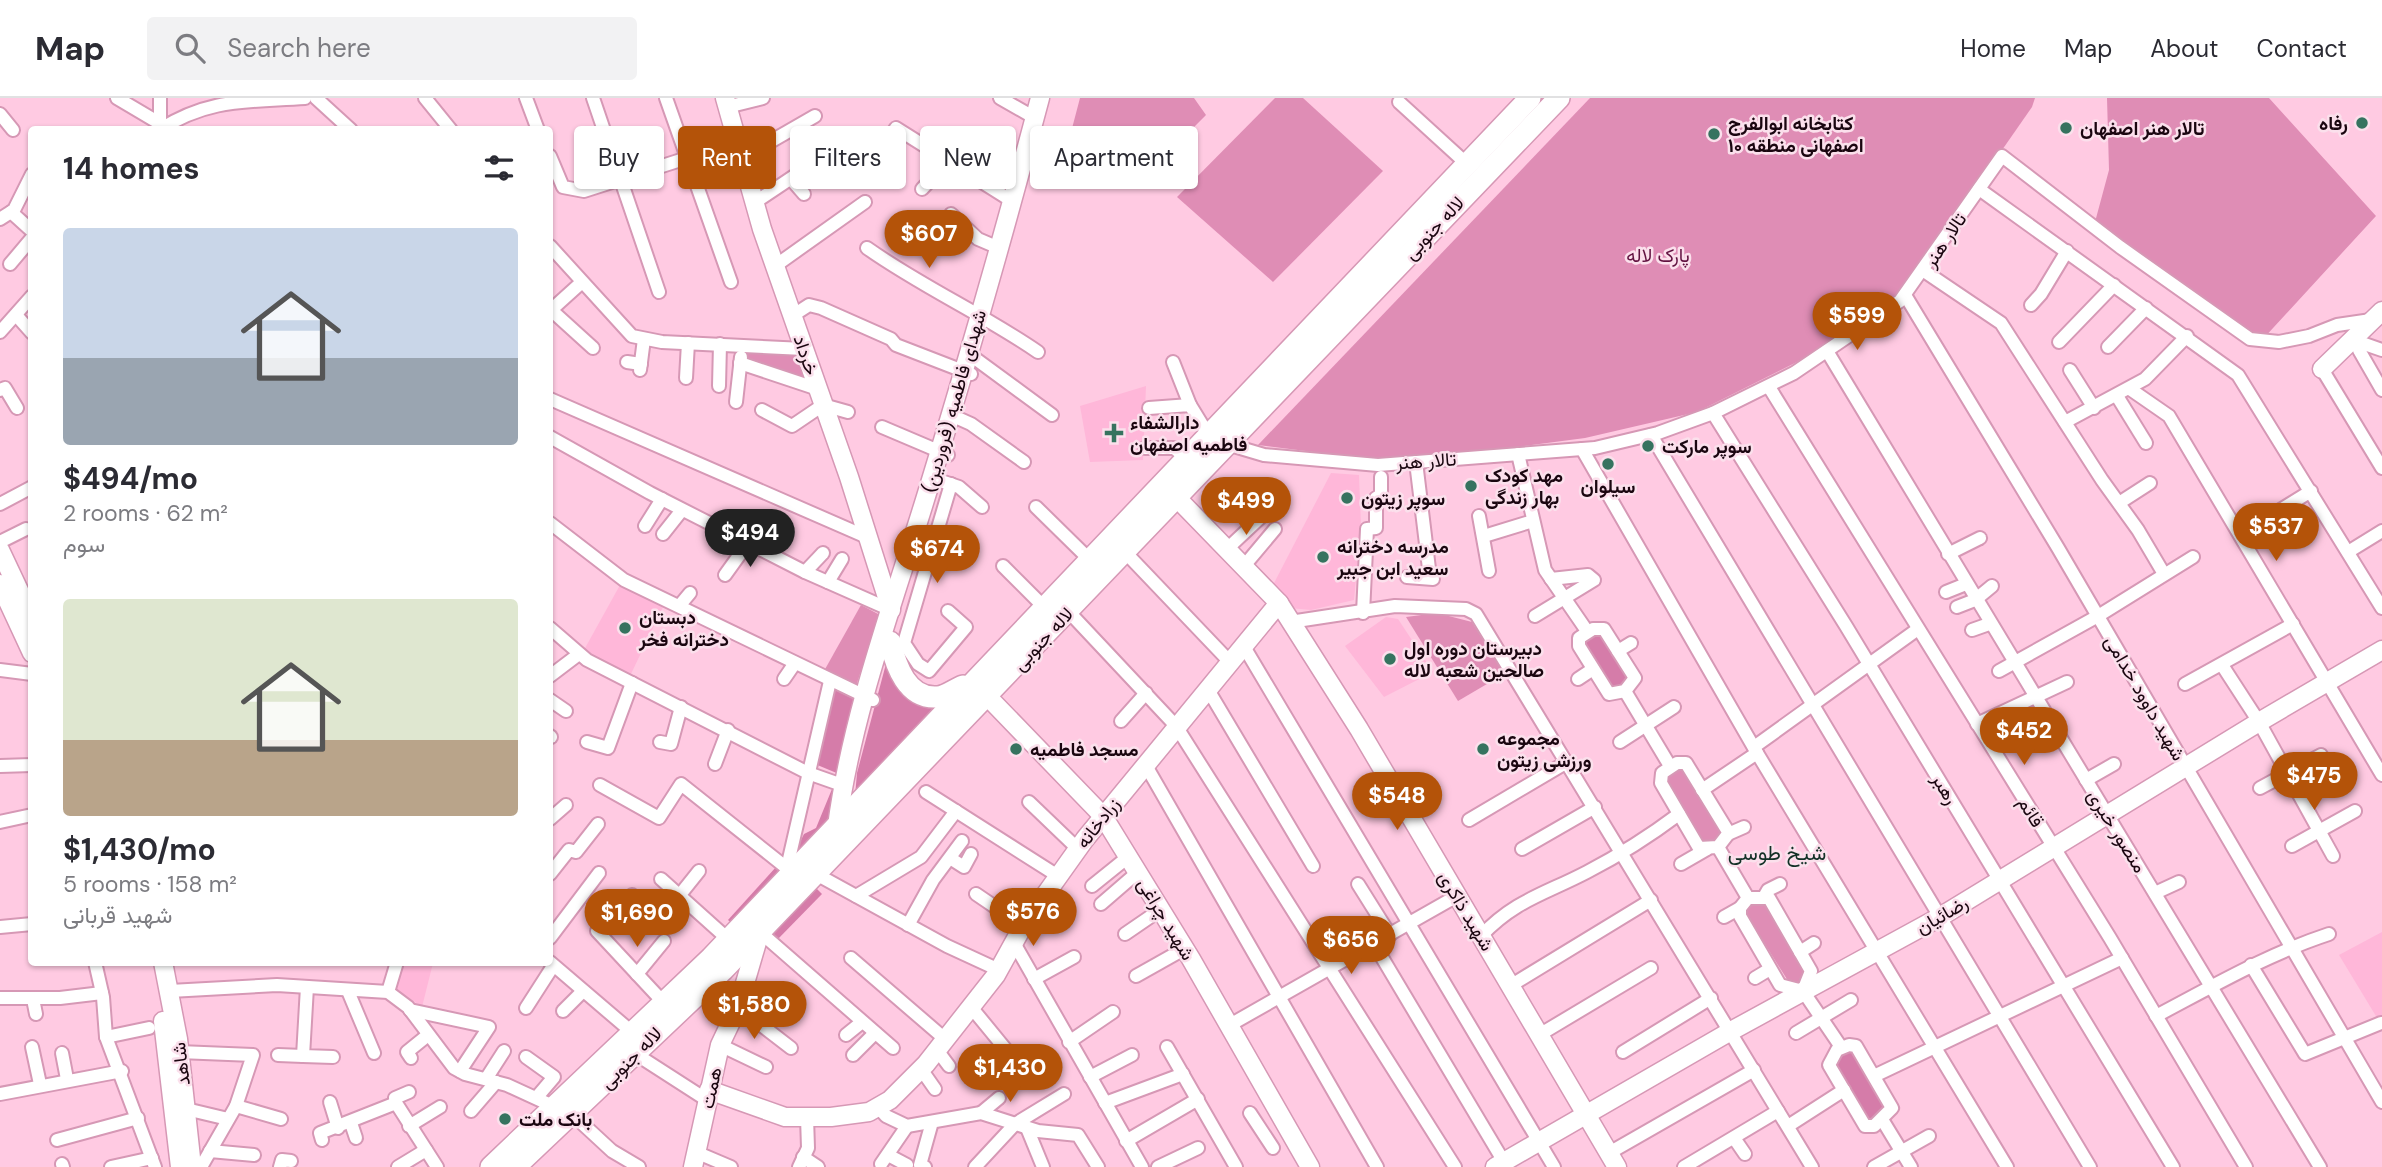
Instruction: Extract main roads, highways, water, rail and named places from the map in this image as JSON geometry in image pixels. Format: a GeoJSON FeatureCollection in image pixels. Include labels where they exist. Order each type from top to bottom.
{"type":"FeatureCollection","features":[{"type":"Feature","properties":{"kind":"main road","name":"لاله جنوبی"},"geometry":{"type":"LineString","coordinates":[[491,1167],[512,1162],[554,1112],[760,932],[817,874],[948,724],[977,678],[1090,560],[1187,459],[1218,440],[1287,382],[1559,98]]}},
{"type":"Feature","properties":{"kind":"main road","name":"لاله جنوبی"},"geometry":{"type":"LineString","coordinates":[[634,1043],[664,1003],[729,940],[855,807],[948,724],[988,697],[1069,612],[1177,497],[1218,440],[1352,288],[1528,99]]}},
{"type":"Feature","properties":{"kind":"main road"},"geometry":{"type":"LineString","coordinates":[[1387,278],[1378,276],[1378,269],[1450,193],[1450,184]]}},
{"type":"Feature","properties":{"kind":"main road"},"geometry":{"type":"LineString","coordinates":[[1287,382],[1293,367],[1361,297],[1360,289],[1352,288]]}},
{"type":"Feature","properties":{"kind":"main road"},"geometry":{"type":"LineString","coordinates":[[890,642],[897,668],[911,687],[929,696],[939,698],[977,678]]}},
{"type":"Feature","properties":{"kind":"main road"},"geometry":{"type":"LineString","coordinates":[[929,696],[948,724]]}},
{"type":"Feature","properties":{"kind":"place","name":"رفاه"},"geometry":{"type":"Point","coordinates":[2362,123]}},
{"type":"Feature","properties":{"kind":"place","name":"تالار هنر اصفهان"},"geometry":{"type":"Point","coordinates":[2066,128]}},
{"type":"Feature","properties":{"kind":"place","name":"کتابخانه ابوالفرج اصفهانی منطقه ۱۰"},"geometry":{"type":"Point","coordinates":[1714,134]}},
{"type":"Feature","properties":{"kind":"place","name":"دارالشفاء فاطمیه اصفهان"},"geometry":{"type":"Point","coordinates":[1114,433]}},
{"type":"Feature","properties":{"kind":"place","name":"سوپر مارکت"},"geometry":{"type":"Point","coordinates":[1648,446]}},
{"type":"Feature","properties":{"kind":"place","name":"سیلوان"},"geometry":{"type":"Point","coordinates":[1608,464]}},
{"type":"Feature","properties":{"kind":"place","name":"مهد کودک بهار زندگی"},"geometry":{"type":"Point","coordinates":[1471,486]}},
{"type":"Feature","properties":{"kind":"place","name":"سوپر زیتون"},"geometry":{"type":"Point","coordinates":[1347,498]}},
{"type":"Feature","properties":{"kind":"place","name":"مدرسه دخترانه سعید ابن جبیر"},"geometry":{"type":"Point","coordinates":[1323,557]}},
{"type":"Feature","properties":{"kind":"place","name":"دبستان دخترانه فخر"},"geometry":{"type":"Point","coordinates":[625,628]}},
{"type":"Feature","properties":{"kind":"place","name":"دبیرستان دوره اول صالحین شعبه لاله"},"geometry":{"type":"Point","coordinates":[1390,659]}},
{"type":"Feature","properties":{"kind":"place","name":"مسجد فاطمیه"},"geometry":{"type":"Point","coordinates":[1016,749]}},
{"type":"Feature","properties":{"kind":"place","name":"مجموعه ورزشی زیتون"},"geometry":{"type":"Point","coordinates":[1483,749]}},
{"type":"Feature","properties":{"kind":"place","name":"بانک ملت"},"geometry":{"type":"Point","coordinates":[505,1119]}},
{"type":"Feature","properties":{"kind":"district","name":"شیخ طوسی"},"geometry":{"type":"Point","coordinates":[1777,853]}},
{"type":"Feature","properties":{"kind":"park label","name":"پارک لاله"},"geometry":{"type":"Point","coordinates":[1658,255]}}]}
